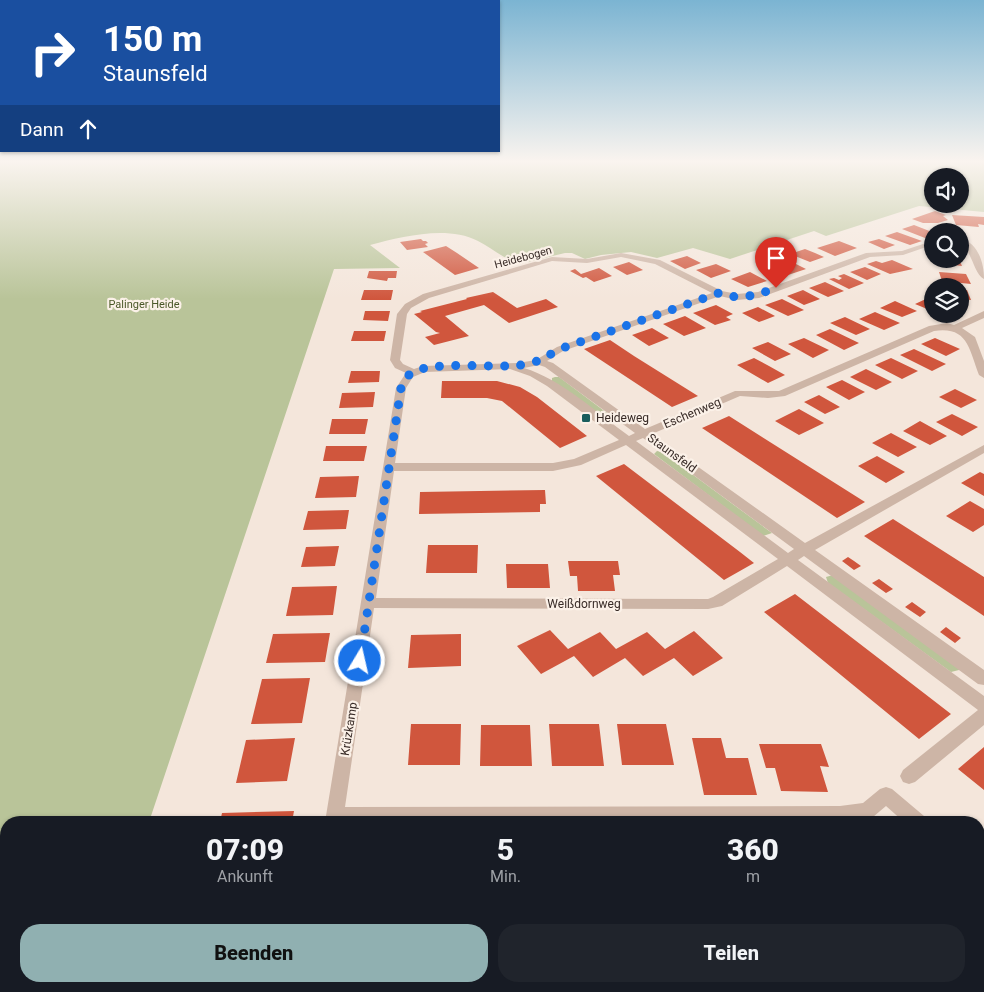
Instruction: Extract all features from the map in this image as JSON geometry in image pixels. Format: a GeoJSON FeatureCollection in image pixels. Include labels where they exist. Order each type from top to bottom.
{"type":"FeatureCollection","features":[{"type":"Feature","properties":{"kind":"street"},"geometry":{"type":"LineString","coordinates":[[969,246],[984,276]]}},
{"type":"Feature","properties":{"kind":"street"},"geometry":{"type":"LineString","coordinates":[[539,362],[560,349],[719,293],[726,296],[748,297],[869,254],[903,254],[924,247]]}},
{"type":"Feature","properties":{"kind":"street","name":"Heidebogen"},"geometry":{"type":"LineString","coordinates":[[413,372],[399,366],[395,360],[402,314],[408,306],[426,296],[552,259],[587,261],[621,256],[650,259],[719,293]]}},
{"type":"Feature","properties":{"kind":"street","name":"Eschenweg"},"geometry":{"type":"LineString","coordinates":[[388,467],[553,467],[577,462],[738,393],[781,394],[932,328],[947,326],[955,328],[984,314]]}},
{"type":"Feature","properties":{"kind":"street"},"geometry":{"type":"LineString","coordinates":[[955,328],[970,337],[984,375]]}},
{"type":"Feature","properties":{"kind":"street","name":"Staunsfeld"},"geometry":{"type":"LineString","coordinates":[[413,372],[438,367],[507,366],[539,362],[551,366],[984,678]]}},
{"type":"Feature","properties":{"kind":"street","name":"Staunsfeld"},"geometry":{"type":"LineString","coordinates":[[507,366],[540,376],[984,705]]}},
{"type":"Feature","properties":{"kind":"street","name":"Krüzkamp"},"geometry":{"type":"LineString","coordinates":[[336,816],[401,388],[404,380],[413,372]]}},
{"type":"Feature","properties":{"kind":"street"},"geometry":{"type":"LineString","coordinates":[[787,559],[984,448]]}},
{"type":"Feature","properties":{"kind":"street","name":"Weißdornweg"},"geometry":{"type":"LineString","coordinates":[[369,603],[708,604],[717,602],[787,559]]}},
{"type":"Feature","properties":{"kind":"street"},"geometry":{"type":"LineString","coordinates":[[909,776],[984,715]]}},
{"type":"Feature","properties":{"kind":"street"},"geometry":{"type":"LineString","coordinates":[[739,816],[840,815],[867,811],[890,792],[912,816]]}},
{"type":"Feature","properties":{"kind":"green space","name":"Palinger Heide"},"geometry":{"type":"Polygon","coordinates":[[[0,206],[918,206],[826,236],[814,231],[730,259],[693,248],[657,258],[631,252],[601,255],[585,259],[572,253],[565,253],[519,264],[478,241],[465,236],[438,233],[410,236],[370,245],[400,268],[334,269],[151,816],[0,816],[0,206]]]}},
{"type":"Feature","properties":{"kind":"green space","name":"Palinger Heide"},"geometry":{"type":"Polygon","coordinates":[[[969,206],[984,206],[984,212],[969,211],[969,206]]]}},
{"type":"Feature","properties":{"kind":"green space"},"geometry":{"type":"Polygon","coordinates":[[[559,377],[619,422],[611,424],[552,381],[552,378],[559,377]]]}},
{"type":"Feature","properties":{"kind":"green space"},"geometry":{"type":"Polygon","coordinates":[[[657,451],[662,452],[772,533],[763,536],[654,454],[657,451]]]}},
{"type":"Feature","properties":{"kind":"green space"},"geometry":{"type":"Polygon","coordinates":[[[833,575],[960,668],[959,670],[951,672],[828,583],[826,577],[833,575]]]}},
{"type":"Feature","properties":{"kind":"building"},"geometry":{"type":"Polygon","coordinates":[[[929,213],[940,213],[946,215],[943,216],[948,220],[938,223],[923,223],[912,219],[929,213]]]}},
{"type":"Feature","properties":{"kind":"building"},"geometry":{"type":"Polygon","coordinates":[[[952,215],[984,217],[984,225],[978,224],[979,227],[969,226],[969,223],[955,223],[952,215]]]}},
{"type":"Feature","properties":{"kind":"building"},"geometry":{"type":"Polygon","coordinates":[[[914,225],[924,229],[924,238],[902,229],[914,225]]]}},
{"type":"Feature","properties":{"kind":"building"},"geometry":{"type":"Polygon","coordinates":[[[897,232],[922,241],[910,245],[885,236],[897,232]]]}},
{"type":"Feature","properties":{"kind":"building"},"geometry":{"type":"Polygon","coordinates":[[[421,239],[428,243],[425,244],[428,247],[407,250],[400,242],[421,239]]]}},
{"type":"Feature","properties":{"kind":"building"},"geometry":{"type":"Polygon","coordinates":[[[879,239],[895,245],[884,249],[868,242],[879,239]]]}},
{"type":"Feature","properties":{"kind":"building"},"geometry":{"type":"Polygon","coordinates":[[[839,241],[857,248],[835,256],[817,248],[839,241]]]}},
{"type":"Feature","properties":{"kind":"building"},"geometry":{"type":"Polygon","coordinates":[[[446,246],[479,268],[455,275],[423,252],[446,246]]]}},
{"type":"Feature","properties":{"kind":"building"},"geometry":{"type":"Polygon","coordinates":[[[805,249],[824,257],[810,262],[790,254],[805,249]]]}},
{"type":"Feature","properties":{"kind":"building"},"geometry":{"type":"Polygon","coordinates":[[[687,256],[701,263],[685,269],[670,261],[687,256]]]}},
{"type":"Feature","properties":{"kind":"building"},"geometry":{"type":"Polygon","coordinates":[[[786,259],[806,269],[788,275],[767,265],[786,259]]]}},
{"type":"Feature","properties":{"kind":"building"},"geometry":{"type":"Polygon","coordinates":[[[892,260],[913,269],[890,274],[867,264],[876,261],[882,263],[892,260]]]}},
{"type":"Feature","properties":{"kind":"building"},"geometry":{"type":"Polygon","coordinates":[[[629,262],[643,270],[627,275],[613,267],[629,262]]]}},
{"type":"Feature","properties":{"kind":"building"},"geometry":{"type":"Polygon","coordinates":[[[716,264],[731,271],[711,278],[696,270],[716,264]]]}},
{"type":"Feature","properties":{"kind":"building"},"geometry":{"type":"Polygon","coordinates":[[[865,267],[881,274],[867,280],[850,272],[865,267]]]}},
{"type":"Feature","properties":{"kind":"building"},"geometry":{"type":"Polygon","coordinates":[[[599,268],[612,276],[594,282],[570,271],[575,269],[581,274],[599,268]]]}},
{"type":"Feature","properties":{"kind":"building"},"geometry":{"type":"Polygon","coordinates":[[[369,271],[397,271],[396,278],[388,278],[387,281],[367,278],[369,271]]]}},
{"type":"Feature","properties":{"kind":"building"},"geometry":{"type":"Polygon","coordinates":[[[750,272],[767,281],[748,287],[731,279],[750,272]]]}},
{"type":"Feature","properties":{"kind":"building"},"geometry":{"type":"Polygon","coordinates":[[[939,272],[966,274],[968,278],[941,278],[939,272]]]}},
{"type":"Feature","properties":{"kind":"building"},"geometry":{"type":"Polygon","coordinates":[[[844,274],[864,283],[849,289],[829,279],[839,280],[842,278],[838,276],[844,274]]]}},
{"type":"Feature","properties":{"kind":"building"},"geometry":{"type":"Polygon","coordinates":[[[825,282],[844,291],[828,297],[809,288],[825,282]]]}},
{"type":"Feature","properties":{"kind":"building"},"geometry":{"type":"Polygon","coordinates":[[[364,290],[393,290],[391,300],[361,300],[364,290]]]}},
{"type":"Feature","properties":{"kind":"building"},"geometry":{"type":"Polygon","coordinates":[[[803,290],[820,299],[804,305],[787,296],[803,290]]]}},
{"type":"Feature","properties":{"kind":"building"},"geometry":{"type":"Polygon","coordinates":[[[493,292],[517,308],[546,299],[558,307],[509,323],[484,305],[445,316],[469,336],[434,345],[425,337],[440,333],[436,332],[414,314],[466,298],[493,292]]]}},
{"type":"Feature","properties":{"kind":"building"},"geometry":{"type":"Polygon","coordinates":[[[782,299],[804,310],[788,316],[765,305],[782,299]]]}},
{"type":"Feature","properties":{"kind":"building"},"geometry":{"type":"Polygon","coordinates":[[[924,300],[924,308],[915,304],[924,300]]]}},
{"type":"Feature","properties":{"kind":"building"},"geometry":{"type":"Polygon","coordinates":[[[895,301],[917,311],[902,317],[880,308],[895,301]]]}},
{"type":"Feature","properties":{"kind":"building"},"geometry":{"type":"Polygon","coordinates":[[[716,305],[733,314],[726,317],[731,320],[715,325],[693,313],[716,305]]]}},
{"type":"Feature","properties":{"kind":"building"},"geometry":{"type":"Polygon","coordinates":[[[758,307],[775,316],[759,322],[742,313],[758,307]]]}},
{"type":"Feature","properties":{"kind":"building"},"geometry":{"type":"Polygon","coordinates":[[[365,311],[390,311],[388,321],[363,320],[365,311]]]}},
{"type":"Feature","properties":{"kind":"building"},"geometry":{"type":"Polygon","coordinates":[[[875,312],[900,323],[884,330],[859,319],[875,312]]]}},
{"type":"Feature","properties":{"kind":"building"},"geometry":{"type":"Polygon","coordinates":[[[685,316],[706,328],[684,336],[663,324],[685,316]]]}},
{"type":"Feature","properties":{"kind":"building"},"geometry":{"type":"Polygon","coordinates":[[[845,317],[870,329],[856,335],[830,323],[845,317]]]}},
{"type":"Feature","properties":{"kind":"building"},"geometry":{"type":"Polygon","coordinates":[[[652,328],[669,338],[649,346],[632,335],[652,328]]]}},
{"type":"Feature","properties":{"kind":"building"},"geometry":{"type":"Polygon","coordinates":[[[830,329],[859,343],[844,350],[816,335],[830,329]]]}},
{"type":"Feature","properties":{"kind":"building"},"geometry":{"type":"Polygon","coordinates":[[[354,331],[386,331],[384,341],[351,341],[354,331]]]}},
{"type":"Feature","properties":{"kind":"building"},"geometry":{"type":"Polygon","coordinates":[[[804,338],[829,350],[813,358],[788,344],[804,338]]]}},
{"type":"Feature","properties":{"kind":"building"},"geometry":{"type":"Polygon","coordinates":[[[935,338],[960,349],[946,356],[921,344],[935,338]]]}},
{"type":"Feature","properties":{"kind":"building"},"geometry":{"type":"Polygon","coordinates":[[[610,340],[698,396],[672,407],[584,349],[610,340]]]}},
{"type":"Feature","properties":{"kind":"building"},"geometry":{"type":"Polygon","coordinates":[[[768,342],[791,354],[775,361],[752,348],[768,342]]]}},
{"type":"Feature","properties":{"kind":"building"},"geometry":{"type":"Polygon","coordinates":[[[914,349],[946,364],[932,371],[900,355],[914,349]]]}},
{"type":"Feature","properties":{"kind":"building"},"geometry":{"type":"Polygon","coordinates":[[[754,358],[785,375],[768,383],[737,365],[754,358]]]}},
{"type":"Feature","properties":{"kind":"building"},"geometry":{"type":"Polygon","coordinates":[[[891,358],[918,371],[902,379],[875,365],[891,358]]]}},
{"type":"Feature","properties":{"kind":"building"},"geometry":{"type":"Polygon","coordinates":[[[866,369],[892,382],[876,390],[850,377],[866,369]]]}},
{"type":"Feature","properties":{"kind":"building"},"geometry":{"type":"Polygon","coordinates":[[[351,371],[380,371],[379,382],[348,383],[351,371]]]}},
{"type":"Feature","properties":{"kind":"building"},"geometry":{"type":"Polygon","coordinates":[[[842,380],[865,392],[849,400],[826,387],[842,380]]]}},
{"type":"Feature","properties":{"kind":"building"},"geometry":{"type":"Polygon","coordinates":[[[442,381],[497,381],[520,387],[537,397],[587,436],[560,448],[502,401],[487,398],[441,398],[442,381]]]}},
{"type":"Feature","properties":{"kind":"building"},"geometry":{"type":"Polygon","coordinates":[[[955,389],[977,400],[961,408],[939,397],[955,389]]]}},
{"type":"Feature","properties":{"kind":"building"},"geometry":{"type":"Polygon","coordinates":[[[375,392],[373,407],[339,408],[342,393],[375,392]]]}},
{"type":"Feature","properties":{"kind":"building"},"geometry":{"type":"Polygon","coordinates":[[[819,395],[840,407],[825,414],[804,402],[819,395]]]}},
{"type":"Feature","properties":{"kind":"building"},"geometry":{"type":"Polygon","coordinates":[[[799,409],[824,423],[799,435],[775,421],[799,409]]]}},
{"type":"Feature","properties":{"kind":"building"},"geometry":{"type":"Polygon","coordinates":[[[952,414],[978,427],[962,436],[936,422],[952,414]]]}},
{"type":"Feature","properties":{"kind":"building"},"geometry":{"type":"Polygon","coordinates":[[[729,416],[865,502],[837,518],[702,428],[729,416]]]}},
{"type":"Feature","properties":{"kind":"building"},"geometry":{"type":"Polygon","coordinates":[[[332,419],[368,419],[365,434],[329,434],[332,419]]]}},
{"type":"Feature","properties":{"kind":"building"},"geometry":{"type":"Polygon","coordinates":[[[920,421],[947,436],[930,445],[903,431],[920,421]]]}},
{"type":"Feature","properties":{"kind":"building"},"geometry":{"type":"Polygon","coordinates":[[[891,433],[917,447],[898,457],[872,443],[891,433]]]}},
{"type":"Feature","properties":{"kind":"building"},"geometry":{"type":"Polygon","coordinates":[[[326,446],[367,446],[364,461],[323,461],[326,446]]]}},
{"type":"Feature","properties":{"kind":"building"},"geometry":{"type":"Polygon","coordinates":[[[877,456],[905,472],[886,483],[858,466],[877,456]]]}},
{"type":"Feature","properties":{"kind":"building"},"geometry":{"type":"Polygon","coordinates":[[[624,464],[754,563],[724,580],[596,476],[624,464]]]}},
{"type":"Feature","properties":{"kind":"building"},"geometry":{"type":"Polygon","coordinates":[[[980,472],[984,474],[984,496],[961,483],[980,472]]]}},
{"type":"Feature","properties":{"kind":"building"},"geometry":{"type":"Polygon","coordinates":[[[359,476],[356,497],[315,498],[320,477],[359,476]]]}},
{"type":"Feature","properties":{"kind":"building"},"geometry":{"type":"Polygon","coordinates":[[[545,490],[546,504],[540,504],[540,512],[419,514],[420,492],[545,490]]]}},
{"type":"Feature","properties":{"kind":"building"},"geometry":{"type":"Polygon","coordinates":[[[970,501],[984,509],[984,525],[973,532],[946,516],[970,501]]]}},
{"type":"Feature","properties":{"kind":"building"},"geometry":{"type":"Polygon","coordinates":[[[349,510],[346,529],[303,530],[308,511],[349,510]]]}},
{"type":"Feature","properties":{"kind":"building"},"geometry":{"type":"Polygon","coordinates":[[[893,519],[984,577],[984,616],[864,536],[893,519]]]}},
{"type":"Feature","properties":{"kind":"building"},"geometry":{"type":"Polygon","coordinates":[[[428,545],[478,545],[477,573],[426,573],[428,545]]]}},
{"type":"Feature","properties":{"kind":"building"},"geometry":{"type":"Polygon","coordinates":[[[339,546],[335,566],[301,567],[306,547],[339,546]]]}},
{"type":"Feature","properties":{"kind":"building"},"geometry":{"type":"Polygon","coordinates":[[[848,557],[861,566],[854,570],[842,561],[848,557]]]}},
{"type":"Feature","properties":{"kind":"building"},"geometry":{"type":"Polygon","coordinates":[[[568,561],[618,561],[620,575],[613,575],[615,591],[578,591],[577,576],[570,576],[568,561]]]}},
{"type":"Feature","properties":{"kind":"building"},"geometry":{"type":"Polygon","coordinates":[[[506,564],[548,564],[550,588],[507,588],[506,564]]]}},
{"type":"Feature","properties":{"kind":"building"},"geometry":{"type":"Polygon","coordinates":[[[879,579],[893,589],[886,593],[872,583],[879,579]]]}},
{"type":"Feature","properties":{"kind":"building"},"geometry":{"type":"Polygon","coordinates":[[[337,586],[333,615],[286,616],[292,587],[337,586]]]}},
{"type":"Feature","properties":{"kind":"building"},"geometry":{"type":"Polygon","coordinates":[[[795,594],[951,714],[919,739],[764,612],[795,594]]]}},
{"type":"Feature","properties":{"kind":"building"},"geometry":{"type":"Polygon","coordinates":[[[912,602],[926,612],[920,617],[905,607],[912,602]]]}},
{"type":"Feature","properties":{"kind":"building"},"geometry":{"type":"Polygon","coordinates":[[[946,627],[961,638],[955,643],[940,632],[946,627]]]}},
{"type":"Feature","properties":{"kind":"building"},"geometry":{"type":"Polygon","coordinates":[[[550,630],[568,649],[600,632],[616,649],[647,632],[665,649],[694,631],[723,658],[693,676],[674,658],[643,676],[625,658],[593,677],[574,656],[541,674],[517,646],[550,630]]]}},
{"type":"Feature","properties":{"kind":"building"},"geometry":{"type":"Polygon","coordinates":[[[330,633],[325,662],[266,663],[273,634],[330,633]]]}},
{"type":"Feature","properties":{"kind":"building"},"geometry":{"type":"Polygon","coordinates":[[[461,634],[461,666],[408,668],[411,635],[461,634]]]}},
{"type":"Feature","properties":{"kind":"building"},"geometry":{"type":"Polygon","coordinates":[[[310,678],[302,723],[251,724],[262,679],[310,678]]]}},
{"type":"Feature","properties":{"kind":"building"},"geometry":{"type":"Polygon","coordinates":[[[411,724],[461,724],[460,765],[408,765],[411,724]]]}},
{"type":"Feature","properties":{"kind":"building"},"geometry":{"type":"Polygon","coordinates":[[[549,724],[599,724],[604,766],[552,766],[549,724]]]}},
{"type":"Feature","properties":{"kind":"building"},"geometry":{"type":"Polygon","coordinates":[[[617,724],[666,724],[674,765],[622,765],[617,724]]]}},
{"type":"Feature","properties":{"kind":"building"},"geometry":{"type":"Polygon","coordinates":[[[481,725],[530,725],[532,766],[480,766],[481,725]]]}},
{"type":"Feature","properties":{"kind":"building"},"geometry":{"type":"Polygon","coordinates":[[[295,738],[287,781],[236,783],[246,740],[295,738]]]}},
{"type":"Feature","properties":{"kind":"building"},"geometry":{"type":"Polygon","coordinates":[[[692,738],[721,738],[726,758],[748,758],[757,795],[704,795],[692,738]]]}},
{"type":"Feature","properties":{"kind":"building"},"geometry":{"type":"Polygon","coordinates":[[[759,744],[821,744],[829,767],[820,766],[828,792],[781,791],[775,768],[766,768],[759,744]]]}},
{"type":"Feature","properties":{"kind":"building"},"geometry":{"type":"Polygon","coordinates":[[[984,747],[984,790],[958,769],[984,747]]]}},
{"type":"Feature","properties":{"kind":"building"},"geometry":{"type":"Polygon","coordinates":[[[294,811],[293,816],[221,816],[222,813],[294,811]]]}},
{"type":"Feature","properties":{"kind":"place","name":"Heideweg"},"geometry":{"type":"Point","coordinates":[586,418]}},
{"type":"Feature","properties":{"kind":"route"},"geometry":{"type":"LineString","coordinates":[[360,661],[401,388],[408,375],[423,369],[438,367],[518,366],[539,362],[560,349],[719,293],[726,296],[748,297],[776,288]]}}]}
